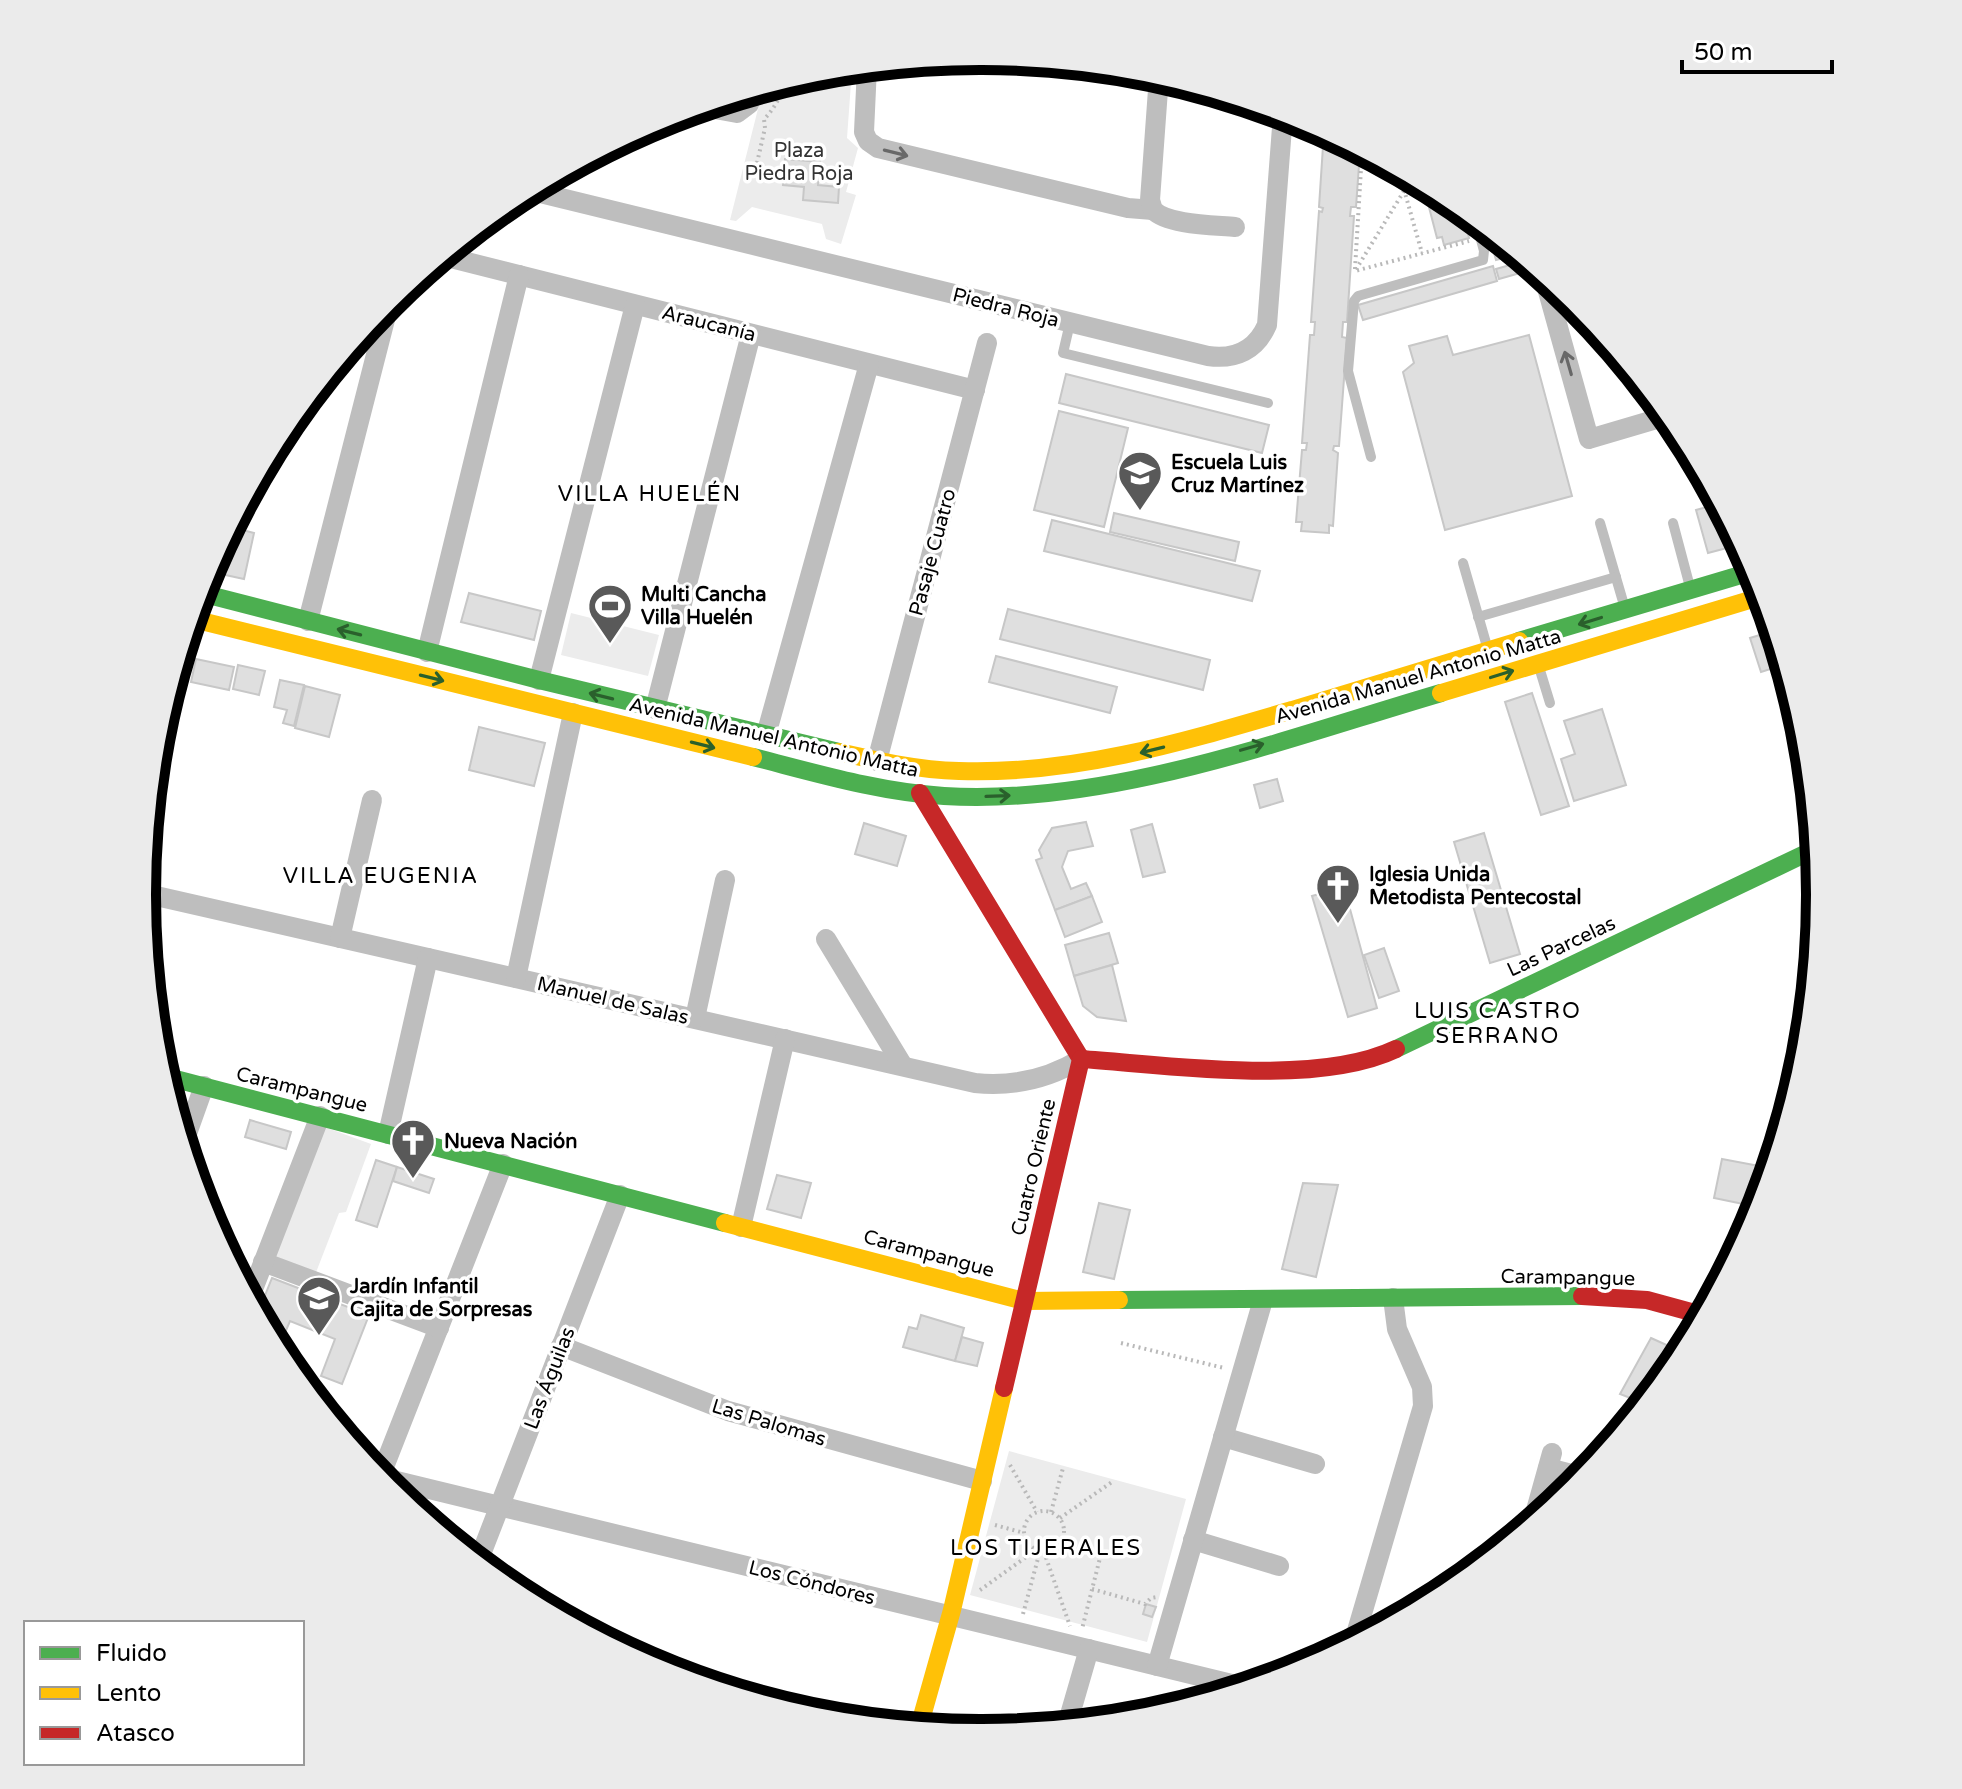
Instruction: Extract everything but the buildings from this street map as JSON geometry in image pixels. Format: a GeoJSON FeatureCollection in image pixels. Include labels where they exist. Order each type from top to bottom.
{"type":"FeatureCollection","features":[{"type":"Feature","properties":{"kind":"street"},"geometry":{"type":"LineString","coordinates":[[866,78],[864,132],[868,141],[878,148],[1128,208],[1153,210],[1163,216],[1193,223],[1235,227]]}},
{"type":"Feature","properties":{"kind":"street"},"geometry":{"type":"LineString","coordinates":[[1153,210],[1150,200],[1158,90]]}},
{"type":"Feature","properties":{"kind":"street"},"geometry":{"type":"LineString","coordinates":[[726,111],[737,113],[749,104]]}},
{"type":"Feature","properties":{"kind":"street","name":"Piedra Roja"},"geometry":{"type":"LineString","coordinates":[[546,194],[1218,358],[1237,355],[1258,341],[1267,325],[1282,127]]}},
{"type":"Feature","properties":{"kind":"street","name":"Araucanía"},"geometry":{"type":"LineString","coordinates":[[456,259],[975,390]]}},
{"type":"Feature","properties":{"kind":"street"},"geometry":{"type":"LineString","coordinates":[[427,652],[519,275]]}},
{"type":"Feature","properties":{"kind":"street"},"geometry":{"type":"LineString","coordinates":[[1550,298],[1589,439],[1655,420]]}},
{"type":"Feature","properties":{"kind":"street"},"geometry":{"type":"LineString","coordinates":[[539,680],[635,305]]}},
{"type":"Feature","properties":{"kind":"street"},"geometry":{"type":"LineString","coordinates":[[308,621],[383,327]]}},
{"type":"Feature","properties":{"kind":"street"},"geometry":{"type":"LineString","coordinates":[[655,709],[751,334]]}},
{"type":"Feature","properties":{"kind":"street","name":"Pasaje Cuatro"},"geometry":{"type":"LineString","coordinates":[[886,763],[987,343]]}},
{"type":"Feature","properties":{"kind":"street"},"geometry":{"type":"LineString","coordinates":[[766,735],[869,364]]}},
{"type":"Feature","properties":{"kind":"street","name":"Avenida Manuel Antonio Matta"},"geometry":{"type":"LineString","coordinates":[[213,596],[655,709],[886,763],[981,773],[1112,760],[1194,739],[1741,575]]}},
{"type":"Feature","properties":{"kind":"street","name":"Avenida Manuel Antonio Matta"},"geometry":{"type":"LineString","coordinates":[[203,621],[846,780],[964,797],[1090,788],[1137,779],[1751,600]]}},
{"type":"Feature","properties":{"kind":"street"},"geometry":{"type":"LineString","coordinates":[[516,978],[573,713]]}},
{"type":"Feature","properties":{"kind":"street"},"geometry":{"type":"LineString","coordinates":[[886,763],[920,793],[1081,1059]]}},
{"type":"Feature","properties":{"kind":"street"},"geometry":{"type":"LineString","coordinates":[[340,938],[372,800]]}},
{"type":"Feature","properties":{"kind":"street","name":"Las Parcelas"},"geometry":{"type":"LineString","coordinates":[[1081,1059],[1294,1070],[1343,1066],[1367,1060],[1804,854]]}},
{"type":"Feature","properties":{"kind":"street"},"geometry":{"type":"LineString","coordinates":[[695,1018],[725,880]]}},
{"type":"Feature","properties":{"kind":"street","name":"Manuel de Salas"},"geometry":{"type":"LineString","coordinates":[[156,896],[975,1083],[1008,1085],[1044,1077],[1081,1059]]}},
{"type":"Feature","properties":{"kind":"street"},"geometry":{"type":"LineString","coordinates":[[826,939],[903,1066]]}},
{"type":"Feature","properties":{"kind":"street"},"geometry":{"type":"LineString","coordinates":[[388,1134],[428,958]]}},
{"type":"Feature","properties":{"kind":"street"},"geometry":{"type":"LineString","coordinates":[[741,1227],[785,1039]]}},
{"type":"Feature","properties":{"kind":"street","name":"Cuatro Oriente"},"geometry":{"type":"LineString","coordinates":[[922,1717],[951,1613],[1081,1059]]}},
{"type":"Feature","properties":{"kind":"street","name":"Carampangue"},"geometry":{"type":"LineString","coordinates":[[178,1080],[1024,1301],[1607,1296],[1647,1300],[1692,1312]]}},
{"type":"Feature","properties":{"kind":"street"},"geometry":{"type":"LineString","coordinates":[[190,1125],[204,1086]]}},
{"type":"Feature","properties":{"kind":"street"},"geometry":{"type":"LineString","coordinates":[[255,1284],[320,1116]]}},
{"type":"Feature","properties":{"kind":"street"},"geometry":{"type":"LineString","coordinates":[[385,1464],[503,1164]]}},
{"type":"Feature","properties":{"kind":"street","name":"Las Águilas"},"geometry":{"type":"LineString","coordinates":[[482,1551],[620,1195]]}},
{"type":"Feature","properties":{"kind":"street"},"geometry":{"type":"LineString","coordinates":[[263,1262],[439,1328]]}},
{"type":"Feature","properties":{"kind":"street"},"geometry":{"type":"LineString","coordinates":[[1358,1628],[1423,1406],[1422,1387],[1397,1329],[1393,1298]]}},
{"type":"Feature","properties":{"kind":"street"},"geometry":{"type":"LineString","coordinates":[[1157,1666],[1263,1300]]}},
{"type":"Feature","properties":{"kind":"street","name":"Las Palomas"},"geometry":{"type":"LineString","coordinates":[[561,1346],[728,1411],[982,1481]]}},
{"type":"Feature","properties":{"kind":"street"},"geometry":{"type":"LineString","coordinates":[[1223,1437],[1315,1464]]}},
{"type":"Feature","properties":{"kind":"street"},"geometry":{"type":"LineString","coordinates":[[1538,1502],[1550,1460],[1571,1471]]}},
{"type":"Feature","properties":{"kind":"street","name":"Los Cóndores"},"geometry":{"type":"LineString","coordinates":[[403,1483],[951,1613],[1157,1666],[1209,1686]]}},
{"type":"Feature","properties":{"kind":"street"},"geometry":{"type":"LineString","coordinates":[[1193,1540],[1279,1566]]}},
{"type":"Feature","properties":{"kind":"street"},"geometry":{"type":"LineString","coordinates":[[1069,1714],[1083,1648]]}},
{"type":"Feature","properties":{"kind":"lane"},"geometry":{"type":"LineString","coordinates":[[1371,457],[1348,371],[1354,301],[1358,296],[1483,260],[1481,238]]}},
{"type":"Feature","properties":{"kind":"lane"},"geometry":{"type":"LineString","coordinates":[[1070,323],[1063,353],[1268,403]]}},
{"type":"Feature","properties":{"kind":"lane"},"geometry":{"type":"LineString","coordinates":[[1600,523],[1626,611]]}},
{"type":"Feature","properties":{"kind":"lane"},"geometry":{"type":"LineString","coordinates":[[1673,523],[1691,591]]}},
{"type":"Feature","properties":{"kind":"lane"},"geometry":{"type":"LineString","coordinates":[[1463,563],[1488,652]]}},
{"type":"Feature","properties":{"kind":"lane"},"geometry":{"type":"LineString","coordinates":[[1478,617],[1616,577]]}},
{"type":"Feature","properties":{"kind":"lane"},"geometry":{"type":"LineString","coordinates":[[1538,663],[1550,703]]}},
{"type":"Feature","properties":{"kind":"path"},"geometry":{"type":"LineString","coordinates":[[757,163],[765,128],[764,119],[774,109],[781,95]]}},
{"type":"Feature","properties":{"kind":"path"},"geometry":{"type":"LineString","coordinates":[[1355,271],[1362,163]]}},
{"type":"Feature","properties":{"kind":"path"},"geometry":{"type":"LineString","coordinates":[[1403,186],[1422,253]]}},
{"type":"Feature","properties":{"kind":"path"},"geometry":{"type":"LineString","coordinates":[[1355,271],[1404,191]]}},
{"type":"Feature","properties":{"kind":"path"},"geometry":{"type":"LineString","coordinates":[[1355,271],[1478,238]]}},
{"type":"Feature","properties":{"kind":"path"},"geometry":{"type":"LineString","coordinates":[[1121,1343],[1242,1372]]}},
{"type":"Feature","properties":{"kind":"path"},"geometry":{"type":"LineString","coordinates":[[993,1435],[1037,1512]]}},
{"type":"Feature","properties":{"kind":"path"},"geometry":{"type":"LineString","coordinates":[[1051,1512],[1063,1468]]}},
{"type":"Feature","properties":{"kind":"path"},"geometry":{"type":"LineString","coordinates":[[1060,1518],[1112,1482]]}},
{"type":"Feature","properties":{"kind":"path"},"geometry":{"type":"LineString","coordinates":[[1037,1512],[1051,1512],[1060,1518],[1065,1530],[1061,1543],[1051,1551],[1040,1551],[1027,1543],[1024,1533],[1027,1520],[1037,1512]]}},
{"type":"Feature","properties":{"kind":"path"},"geometry":{"type":"LineString","coordinates":[[973,1519],[1024,1533]]}},
{"type":"Feature","properties":{"kind":"path"},"geometry":{"type":"LineString","coordinates":[[1061,1543],[1101,1554],[1083,1648]]}},
{"type":"Feature","properties":{"kind":"path"},"geometry":{"type":"LineString","coordinates":[[951,1613],[1040,1551]]}},
{"type":"Feature","properties":{"kind":"path"},"geometry":{"type":"LineString","coordinates":[[1019,1632],[1040,1551]]}},
{"type":"Feature","properties":{"kind":"path"},"geometry":{"type":"LineString","coordinates":[[1040,1551],[1083,1648]]}},
{"type":"Feature","properties":{"kind":"path"},"geometry":{"type":"LineString","coordinates":[[1092,1589],[1145,1604],[1156,1597],[1175,1603]]}},
{"type":"Feature","properties":{"kind":"green space","name":"Plaza Piedra Roja"},"geometry":{"type":"Polygon","coordinates":[[[851,81],[847,138],[858,148],[846,192],[856,195],[841,244],[826,239],[822,224],[752,207],[736,221],[730,220],[760,100],[851,81]]]}},
{"type":"Feature","properties":{"kind":"green space","name":"Multi Cancha Villa Huelén"},"geometry":{"type":"Polygon","coordinates":[[[571,613],[659,635],[648,676],[561,655],[571,613]]]}},
{"type":"Feature","properties":{"kind":"green space"},"geometry":{"type":"Polygon","coordinates":[[[322,1126],[371,1144],[346,1212],[339,1213],[315,1275],[272,1259],[322,1126]]]}},
{"type":"Feature","properties":{"kind":"green space"},"geometry":{"type":"Polygon","coordinates":[[[1009,1451],[1186,1499],[1147,1642],[970,1595],[1009,1451]]]}},
{"type":"Feature","properties":{"kind":"traffic: fast"},"geometry":{"type":"LineString","coordinates":[[1519,641],[1741,575]]}},
{"type":"Feature","properties":{"kind":"traffic: fast"},"geometry":{"type":"LineString","coordinates":[[213,596],[539,680],[839,752]]}},
{"type":"Feature","properties":{"kind":"traffic: fast"},"geometry":{"type":"LineString","coordinates":[[753,757],[848,781],[920,794],[1006,796],[1069,791],[1196,766],[1441,693]]}},
{"type":"Feature","properties":{"kind":"traffic: fast"},"geometry":{"type":"LineString","coordinates":[[1396,1049],[1804,854]]}},
{"type":"Feature","properties":{"kind":"traffic: fast"},"geometry":{"type":"LineString","coordinates":[[178,1080],[725,1223]]}},
{"type":"Feature","properties":{"kind":"traffic: fast"},"geometry":{"type":"LineString","coordinates":[[1119,1300],[1582,1296]]}},
{"type":"Feature","properties":{"kind":"traffic: slow"},"geometry":{"type":"LineString","coordinates":[[1441,693],[1751,600]]}},
{"type":"Feature","properties":{"kind":"traffic: slow"},"geometry":{"type":"LineString","coordinates":[[203,621],[753,757]]}},
{"type":"Feature","properties":{"kind":"traffic: slow"},"geometry":{"type":"LineString","coordinates":[[839,752],[913,767],[959,771],[1002,771],[1086,762],[1210,734],[1519,641]]}},
{"type":"Feature","properties":{"kind":"traffic: slow"},"geometry":{"type":"LineString","coordinates":[[725,1223],[1024,1301],[1119,1300]]}},
{"type":"Feature","properties":{"kind":"traffic: slow"},"geometry":{"type":"LineString","coordinates":[[922,1717],[952,1610],[1004,1388]]}},
{"type":"Feature","properties":{"kind":"traffic: jam"},"geometry":{"type":"LineString","coordinates":[[920,793],[1081,1059],[1004,1388]]}},
{"type":"Feature","properties":{"kind":"traffic: jam"},"geometry":{"type":"LineString","coordinates":[[1081,1059],[1198,1068],[1284,1070],[1363,1061],[1396,1049]]}},
{"type":"Feature","properties":{"kind":"traffic: jam"},"geometry":{"type":"LineString","coordinates":[[1582,1296],[1647,1300],[1692,1312]]}},
{"type":"Feature","properties":{"kind":"place","name":"Escuela Luis Cruz Martínez"},"geometry":{"type":"Point","coordinates":[1140,512]}},
{"type":"Feature","properties":{"kind":"place","name":"Multi Cancha Villa Huelén"},"geometry":{"type":"Point","coordinates":[610,645]}},
{"type":"Feature","properties":{"kind":"place","name":"Iglesia Unida Metodista Pentecostal"},"geometry":{"type":"Point","coordinates":[1338,925]}},
{"type":"Feature","properties":{"kind":"place","name":"Nueva Nación"},"geometry":{"type":"Point","coordinates":[413,1180]}},
{"type":"Feature","properties":{"kind":"place","name":"Jardín Infantil Cajita de Sorpresas"},"geometry":{"type":"Point","coordinates":[319,1337]}},
{"type":"Feature","properties":{"kind":"district","name":"VILLA HUELÉN"},"geometry":{"type":"Point","coordinates":[650,493]}},
{"type":"Feature","properties":{"kind":"district","name":"VILLA EUGENIA"},"geometry":{"type":"Point","coordinates":[381,875]}},
{"type":"Feature","properties":{"kind":"district","name":"LUIS CASTRO SERRANO"},"geometry":{"type":"Point","coordinates":[1498,1022]}},
{"type":"Feature","properties":{"kind":"district","name":"LOS TIJERALES"},"geometry":{"type":"Point","coordinates":[1046,1547]}}]}
